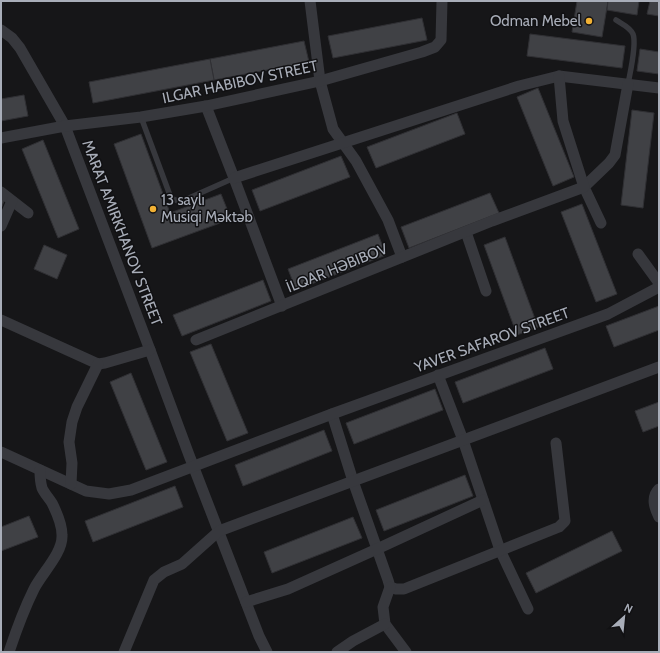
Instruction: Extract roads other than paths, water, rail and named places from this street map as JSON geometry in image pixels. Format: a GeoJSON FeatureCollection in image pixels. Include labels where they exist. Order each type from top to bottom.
{"type":"FeatureCollection","features":[{"type":"Feature","properties":{"kind":"street","name":"İLQAR HƏBIBOV"},"geometry":{"type":"LineString","coordinates":[[310,1],[320,81],[333,129],[356,161],[388,220],[402,257]]}},
{"type":"Feature","properties":{"kind":"street","name":"ILGAR HABIBOV STREET"},"geometry":{"type":"LineString","coordinates":[[1,138],[65,126],[141,117],[206,106],[320,81],[422,52],[435,47],[441,40],[442,1]]}},
{"type":"Feature","properties":{"kind":"street","name":"MARAT AMIRKHANOV STREET"},"geometry":{"type":"LineString","coordinates":[[1,30],[12,38],[20,48],[65,126],[193,466],[259,636],[267,652]]}},
{"type":"Feature","properties":{"kind":"street"},"geometry":{"type":"LineString","coordinates":[[559,76],[563,121],[584,187],[601,223]]}},
{"type":"Feature","properties":{"kind":"street"},"geometry":{"type":"LineString","coordinates":[[234,178],[519,86],[559,76],[659,88]]}},
{"type":"Feature","properties":{"kind":"street"},"geometry":{"type":"LineString","coordinates":[[584,187],[609,163],[615,155],[628,84]]}},
{"type":"Feature","properties":{"kind":"street","name":"İLQAR HƏBIBOV"},"geometry":{"type":"LineString","coordinates":[[206,106],[282,306]]}},
{"type":"Feature","properties":{"kind":"street","name":"İLQAR HƏBIBOV"},"geometry":{"type":"LineString","coordinates":[[196,340],[402,257],[584,187]]}},
{"type":"Feature","properties":{"kind":"street"},"geometry":{"type":"LineString","coordinates":[[1,192],[28,213]]}},
{"type":"Feature","properties":{"kind":"street"},"geometry":{"type":"LineString","coordinates":[[1,226],[12,201]]}},
{"type":"Feature","properties":{"kind":"street"},"geometry":{"type":"LineString","coordinates":[[466,232],[486,292]]}},
{"type":"Feature","properties":{"kind":"street"},"geometry":{"type":"LineString","coordinates":[[638,254],[659,283]]}},
{"type":"Feature","properties":{"kind":"street","name":"YAVER SAFAROV STREET"},"geometry":{"type":"LineString","coordinates":[[193,466],[608,314],[659,287]]}},
{"type":"Feature","properties":{"kind":"street"},"geometry":{"type":"LineString","coordinates":[[1,320],[98,364],[77,407],[72,422],[69,442],[72,463],[71,484]]}},
{"type":"Feature","properties":{"kind":"street","name":"MARAT AMIRKHANOV STREET"},"geometry":{"type":"LineString","coordinates":[[98,364],[150,350]]}},
{"type":"Feature","properties":{"kind":"street"},"geometry":{"type":"LineString","coordinates":[[124,652],[154,580],[164,572],[182,564],[219,531],[659,367]]}},
{"type":"Feature","properties":{"kind":"street"},"geometry":{"type":"LineString","coordinates":[[438,375],[463,440],[500,550],[528,609]]}},
{"type":"Feature","properties":{"kind":"street"},"geometry":{"type":"LineString","coordinates":[[332,414],[353,481],[390,587],[383,608],[385,624],[406,652]]}},
{"type":"Feature","properties":{"kind":"street"},"geometry":{"type":"LineString","coordinates":[[390,587],[404,589],[559,527],[565,521],[556,443]]}},
{"type":"Feature","properties":{"kind":"street"},"geometry":{"type":"LineString","coordinates":[[1,452],[86,490],[109,494],[130,490],[193,466]]}},
{"type":"Feature","properties":{"kind":"street"},"geometry":{"type":"LineString","coordinates":[[9,652],[23,612],[35,587],[59,550],[63,541],[59,520],[42,489],[40,470]]}},
{"type":"Feature","properties":{"kind":"street"},"geometry":{"type":"LineString","coordinates":[[659,489],[654,497],[654,504],[659,517]]}},
{"type":"Feature","properties":{"kind":"street"},"geometry":{"type":"LineString","coordinates":[[246,602],[288,589],[377,550],[483,500]]}},
{"type":"Feature","properties":{"kind":"street"},"geometry":{"type":"LineString","coordinates":[[337,652],[385,624]]}},
{"type":"Feature","properties":{"kind":"lane"},"geometry":{"type":"LineString","coordinates":[[616,20],[629,28],[633,34],[634,42],[628,84]]}},
{"type":"Feature","properties":{"kind":"lane"},"geometry":{"type":"LineString","coordinates":[[141,117],[171,198],[180,202],[234,178]]}},
{"type":"Feature","properties":{"kind":"place","name":"Odman Mebel"},"geometry":{"type":"Point","coordinates":[589,21]}},
{"type":"Feature","properties":{"kind":"place","name":"13 saylı Musiqi Məktəb"},"geometry":{"type":"Point","coordinates":[153,209]}}]}
